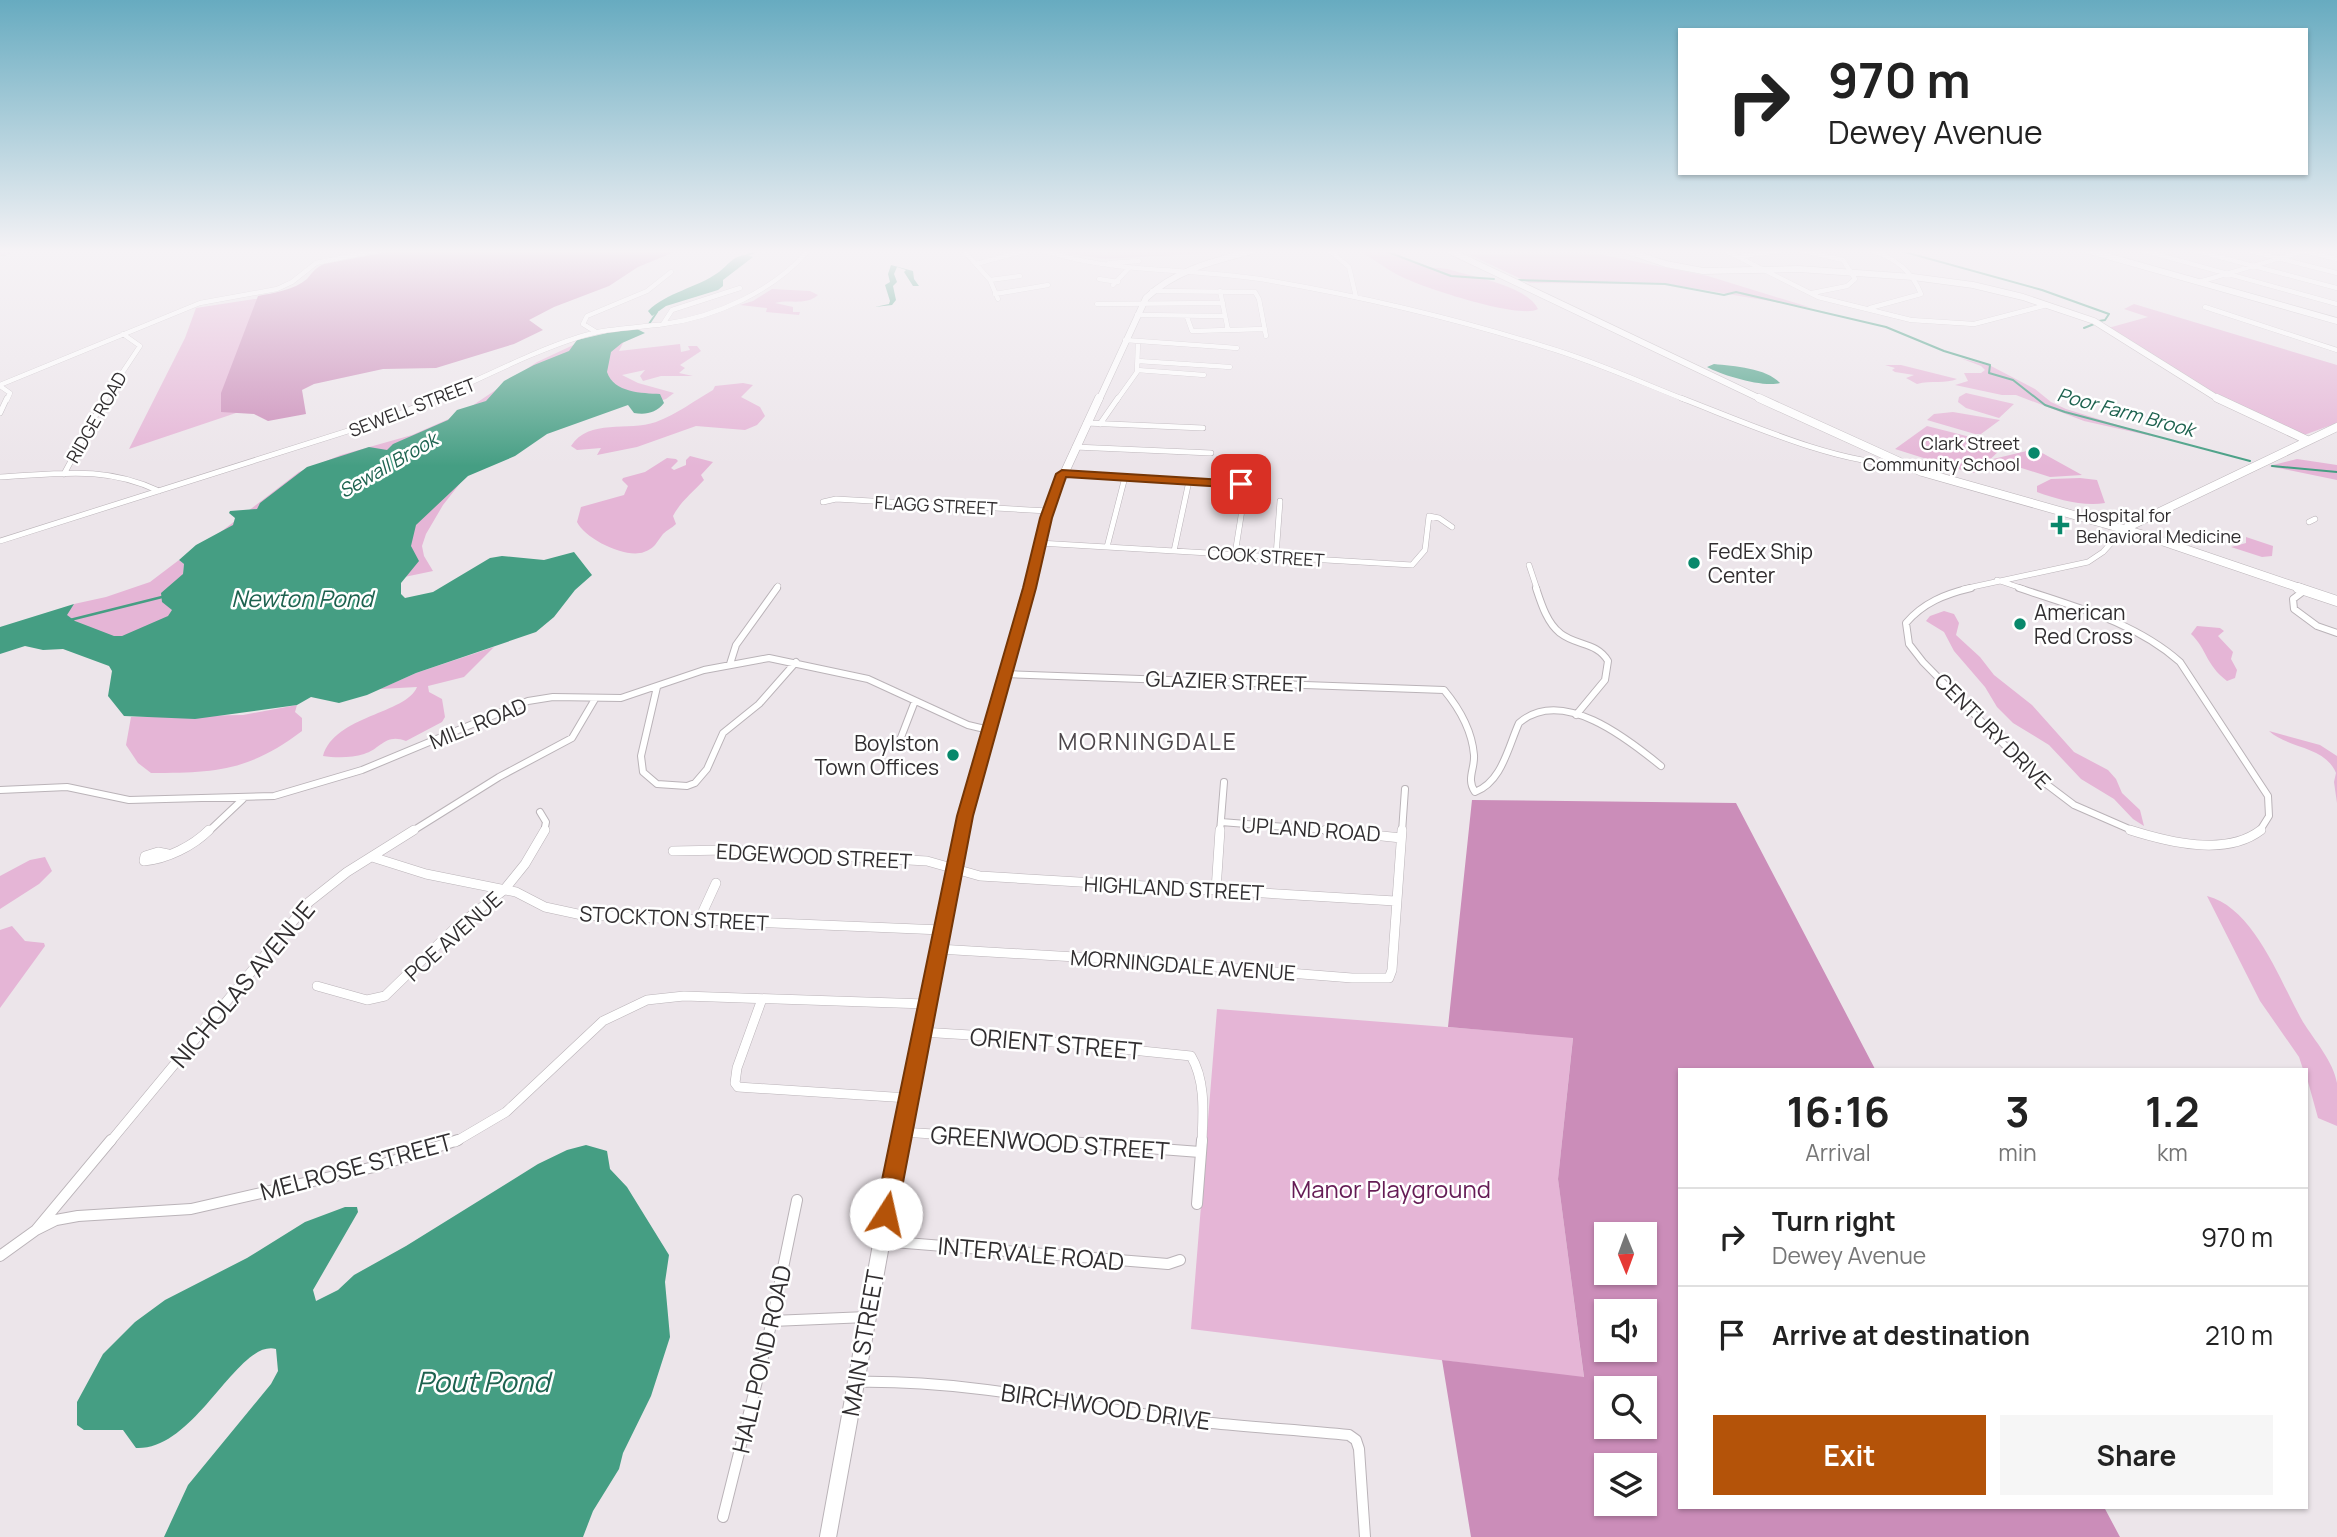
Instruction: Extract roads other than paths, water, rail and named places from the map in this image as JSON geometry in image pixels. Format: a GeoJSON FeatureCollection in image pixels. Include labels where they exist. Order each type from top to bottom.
{"type":"FeatureCollection","features":[{"type":"Feature","properties":{"kind":"main road","name":"MAIN STREET"},"geometry":{"type":"LineString","coordinates":[[828,1537],[901,1132],[965,816],[1048,511],[1062,474],[1133,323]]}},
{"type":"Feature","properties":{"kind":"main road"},"geometry":{"type":"LineString","coordinates":[[1602,323],[1901,464],[1974,488],[2124,529],[2337,601]]}},
{"type":"Feature","properties":{"kind":"main road"},"geometry":{"type":"LineString","coordinates":[[2097,323],[2210,395],[2306,440]]}},
{"type":"Feature","properties":{"kind":"main road"},"geometry":{"type":"LineString","coordinates":[[2124,529],[2337,427]]}},
{"type":"Feature","properties":{"kind":"street"},"geometry":{"type":"LineString","coordinates":[[0,386],[150,323]]}},
{"type":"Feature","properties":{"kind":"street"},"geometry":{"type":"LineString","coordinates":[[584,323],[597,332]]}},
{"type":"Feature","properties":{"kind":"street","name":"SEWELL STREET"},"geometry":{"type":"LineString","coordinates":[[0,541],[407,412],[570,340],[597,332],[670,323]]}},
{"type":"Feature","properties":{"kind":"street"},"geometry":{"type":"LineString","coordinates":[[1189,323],[1192,331],[1265,329]]}},
{"type":"Feature","properties":{"kind":"street"},"geometry":{"type":"LineString","coordinates":[[1226,323],[1228,330]]}},
{"type":"Feature","properties":{"kind":"street"},"geometry":{"type":"LineString","coordinates":[[1264,323],[1266,336]]}},
{"type":"Feature","properties":{"kind":"street"},"geometry":{"type":"LineString","coordinates":[[1455,323],[1548,347],[1739,421],[1875,464],[1901,464]]}},
{"type":"Feature","properties":{"kind":"street"},"geometry":{"type":"LineString","coordinates":[[1941,323],[1977,323]]}},
{"type":"Feature","properties":{"kind":"street"},"geometry":{"type":"LineString","coordinates":[[2253,323],[2337,350]]}},
{"type":"Feature","properties":{"kind":"street","name":"RIDGE ROAD"},"geometry":{"type":"LineString","coordinates":[[64,474],[113,384],[139,351],[138,344],[122,334]]}},
{"type":"Feature","properties":{"kind":"street"},"geometry":{"type":"LineString","coordinates":[[1125,340],[1237,348]]}},
{"type":"Feature","properties":{"kind":"street"},"geometry":{"type":"LineString","coordinates":[[1100,424],[1132,383],[1137,370],[1138,341]]}},
{"type":"Feature","properties":{"kind":"street"},"geometry":{"type":"LineString","coordinates":[[1138,360],[1230,367]]}},
{"type":"Feature","properties":{"kind":"street"},"geometry":{"type":"LineString","coordinates":[[28,369],[35,370]]}},
{"type":"Feature","properties":{"kind":"street"},"geometry":{"type":"LineString","coordinates":[[1137,370],[1204,375]]}},
{"type":"Feature","properties":{"kind":"street"},"geometry":{"type":"LineString","coordinates":[[0,386],[10,393],[0,414]]}},
{"type":"Feature","properties":{"kind":"street"},"geometry":{"type":"LineString","coordinates":[[1086,423],[1203,428]]}},
{"type":"Feature","properties":{"kind":"street"},"geometry":{"type":"LineString","coordinates":[[2325,432],[2337,435]]}},
{"type":"Feature","properties":{"kind":"street"},"geometry":{"type":"LineString","coordinates":[[1072,452],[1211,453]]}},
{"type":"Feature","properties":{"kind":"street"},"geometry":{"type":"LineString","coordinates":[[1875,464],[1889,458]]}},
{"type":"Feature","properties":{"kind":"street"},"geometry":{"type":"LineString","coordinates":[[0,477],[117,473],[159,491]]}},
{"type":"Feature","properties":{"kind":"street"},"geometry":{"type":"LineString","coordinates":[[1062,474],[1241,484],[1242,510],[1235,554]]}},
{"type":"Feature","properties":{"kind":"street"},"geometry":{"type":"LineString","coordinates":[[1107,547],[1125,477]]}},
{"type":"Feature","properties":{"kind":"street"},"geometry":{"type":"LineString","coordinates":[[1174,551],[1189,481]]}},
{"type":"Feature","properties":{"kind":"street","name":"FLAGG STREET"},"geometry":{"type":"LineString","coordinates":[[823,502],[836,499],[1048,511]]}},
{"type":"Feature","properties":{"kind":"street"},"geometry":{"type":"LineString","coordinates":[[1276,556],[1279,501]]}},
{"type":"Feature","properties":{"kind":"street","name":"COOK STREET"},"geometry":{"type":"LineString","coordinates":[[1039,543],[1412,565],[1425,550],[1429,516],[1439,518],[1452,527]]}},
{"type":"Feature","properties":{"kind":"street","name":"CENTURY DRIVE"},"geometry":{"type":"LineString","coordinates":[[1997,580],[2115,621],[2140,632],[2172,654],[2269,796],[2271,805],[2266,825],[2251,837],[2227,844],[2199,844],[2153,836],[2090,813],[2055,793],[1916,654],[1906,635],[1906,624],[1917,609],[1997,580],[2088,562],[2124,529]]}},
{"type":"Feature","properties":{"kind":"street"},"geometry":{"type":"LineString","coordinates":[[1529,565],[1544,610],[1558,632],[1596,647],[1605,655],[1608,664],[1604,686],[1576,715],[1609,727],[1661,766]]}},
{"type":"Feature","properties":{"kind":"street"},"geometry":{"type":"LineString","coordinates":[[730,664],[736,645],[778,586]]}},
{"type":"Feature","properties":{"kind":"street"},"geometry":{"type":"LineString","coordinates":[[2305,590],[2293,599],[2294,609],[2318,626],[2337,633]]}},
{"type":"Feature","properties":{"kind":"street","name":"MILL ROAD"},"geometry":{"type":"LineString","coordinates":[[0,790],[51,786],[129,800],[244,799],[290,792],[362,770],[528,701],[553,697],[621,698],[686,675],[769,658],[868,680],[968,725],[989,730]]}},
{"type":"Feature","properties":{"kind":"street"},"geometry":{"type":"LineString","coordinates":[[657,687],[641,756],[643,772],[657,784],[687,786],[695,783],[707,769],[723,733],[760,704],[796,662]]}},
{"type":"Feature","properties":{"kind":"street","name":"GLAZIER STREET"},"geometry":{"type":"LineString","coordinates":[[1005,674],[1431,689],[1447,693],[1460,713],[1474,755],[1470,781],[1475,792],[1486,787],[1506,757],[1516,727],[1523,719],[1542,712],[1576,715]]}},
{"type":"Feature","properties":{"kind":"street","name":"NICHOLAS AVENUE"},"geometry":{"type":"LineString","coordinates":[[0,1256],[36,1230],[300,912],[330,884],[372,857],[499,777],[572,738],[595,699]]}},
{"type":"Feature","properties":{"kind":"street"},"geometry":{"type":"LineString","coordinates":[[900,740],[915,701]]}},
{"type":"Feature","properties":{"kind":"street"},"geometry":{"type":"LineString","coordinates":[[1216,890],[1224,782]]}},
{"type":"Feature","properties":{"kind":"street"},"geometry":{"type":"LineString","coordinates":[[1395,901],[1405,789]]}},
{"type":"Feature","properties":{"kind":"street"},"geometry":{"type":"LineString","coordinates":[[168,854],[213,830],[244,799]]}},
{"type":"Feature","properties":{"kind":"street","name":"POE AVENUE"},"geometry":{"type":"LineString","coordinates":[[317,986],[367,1000],[385,996],[454,929],[504,890],[525,864],[545,831],[546,822],[540,812]]}},
{"type":"Feature","properties":{"kind":"street","name":"UPLAND ROAD"},"geometry":{"type":"LineString","coordinates":[[1221,822],[1401,838]]}},
{"type":"Feature","properties":{"kind":"street","name":"EDGEWOOD STREET"},"geometry":{"type":"LineString","coordinates":[[673,851],[726,850],[927,861],[944,863],[955,868]]}},
{"type":"Feature","properties":{"kind":"street","name":"STOCKTON STREET"},"geometry":{"type":"LineString","coordinates":[[372,857],[426,874],[522,894],[545,907],[582,915],[942,930]]}},
{"type":"Feature","properties":{"kind":"street","name":"HIGHLAND STREET"},"geometry":{"type":"LineString","coordinates":[[955,868],[980,876],[1395,901]]}},
{"type":"Feature","properties":{"kind":"street"},"geometry":{"type":"LineString","coordinates":[[699,919],[716,883]]}},
{"type":"Feature","properties":{"kind":"street","name":"MORNINGDALE AVENUE"},"geometry":{"type":"LineString","coordinates":[[938,949],[987,950],[1385,979],[1391,975],[1395,901]]}},
{"type":"Feature","properties":{"kind":"street","name":"MELROSE STREET"},"geometry":{"type":"LineString","coordinates":[[36,1230],[69,1217],[191,1209],[414,1156],[473,1133],[506,1112],[591,1031],[648,1000],[671,996],[926,1004]]}},
{"type":"Feature","properties":{"kind":"street"},"geometry":{"type":"LineString","coordinates":[[762,999],[737,1068],[735,1084],[750,1090],[908,1098]]}},
{"type":"Feature","properties":{"kind":"street","name":"ORIENT STREET"},"geometry":{"type":"LineString","coordinates":[[921,1032],[1003,1037],[1191,1056],[1199,1065],[1202,1079],[1200,1152]]}},
{"type":"Feature","properties":{"kind":"street","name":"GREENWOOD STREET"},"geometry":{"type":"LineString","coordinates":[[901,1132],[1200,1152]]}},
{"type":"Feature","properties":{"kind":"street"},"geometry":{"type":"LineString","coordinates":[[1197,1204],[1200,1152]]}},
{"type":"Feature","properties":{"kind":"street","name":"HALL POND ROAD"},"geometry":{"type":"LineString","coordinates":[[723,1517],[772,1321],[797,1200]]}},
{"type":"Feature","properties":{"kind":"street","name":"INTERVALE ROAD"},"geometry":{"type":"LineString","coordinates":[[881,1241],[1168,1264],[1180,1261]]}},
{"type":"Feature","properties":{"kind":"street"},"geometry":{"type":"LineString","coordinates":[[772,1321],[867,1317]]}},
{"type":"Feature","properties":{"kind":"street","name":"BIRCHWOOD DRIVE"},"geometry":{"type":"LineString","coordinates":[[855,1381],[894,1381],[1016,1392],[1139,1414],[1341,1433],[1356,1440],[1360,1456],[1365,1537]]}},
{"type":"Feature","properties":{"kind":"water","name":"Newton Pond"},"geometry":{"type":"Polygon","coordinates":[[[633,327],[645,333],[622,343],[611,352],[607,372],[622,388],[660,394],[664,403],[658,409],[638,414],[628,405],[547,434],[515,456],[468,476],[416,525],[411,546],[419,561],[401,583],[401,594],[405,598],[433,592],[490,558],[502,556],[544,560],[574,552],[592,575],[575,590],[554,617],[536,632],[416,673],[367,695],[339,703],[311,697],[297,705],[195,719],[124,716],[108,696],[112,671],[109,666],[63,649],[43,650],[25,646],[0,654],[0,627],[74,604],[67,615],[75,621],[114,636],[122,636],[168,616],[172,610],[162,602],[161,593],[183,574],[184,564],[179,560],[196,545],[233,525],[235,518],[230,511],[257,509],[260,503],[307,467],[369,447],[387,450],[393,444],[448,420],[457,410],[486,401],[504,381],[569,351],[577,340],[633,327]]]}},
{"type":"Feature","properties":{"kind":"water"},"geometry":{"type":"Polygon","coordinates":[[[1714,364],[1758,371],[1780,383],[1764,384],[1743,380],[1707,367],[1714,364]]]}},
{"type":"Feature","properties":{"kind":"water","name":"Pout Pond"},"geometry":{"type":"Polygon","coordinates":[[[586,1145],[607,1151],[610,1169],[627,1187],[669,1255],[665,1282],[670,1337],[651,1396],[623,1453],[619,1469],[593,1511],[583,1537],[164,1537],[188,1485],[271,1384],[278,1371],[276,1349],[261,1351],[246,1361],[178,1432],[158,1444],[136,1448],[123,1430],[84,1430],[77,1425],[77,1402],[103,1354],[135,1322],[165,1300],[247,1258],[305,1222],[345,1207],[357,1207],[358,1212],[313,1290],[316,1301],[338,1290],[354,1275],[538,1164],[567,1150],[586,1145]]]}},
{"type":"Feature","properties":{"kind":"waterway","name":"Poor Farm Brook"},"geometry":{"type":"LineString","coordinates":[[1868,323],[1990,365],[1989,373],[2013,380],[2045,405],[2250,461]]}},
{"type":"Feature","properties":{"kind":"waterway"},"geometry":{"type":"LineString","coordinates":[[2084,328],[2094,324]]}},
{"type":"Feature","properties":{"kind":"waterway","name":"Poor Farm Brook"},"geometry":{"type":"LineString","coordinates":[[2272,466],[2337,472]]}},
{"type":"Feature","properties":{"kind":"waterway","name":"Sewall Brook"},"geometry":{"type":"LineString","coordinates":[[70,620],[162,597]]}},
{"type":"Feature","properties":{"kind":"place","name":"Clark Street Community School"},"geometry":{"type":"Point","coordinates":[2034,453]}},
{"type":"Feature","properties":{"kind":"place","name":"Hospital for Behavioral Medicine"},"geometry":{"type":"Point","coordinates":[2060,525]}},
{"type":"Feature","properties":{"kind":"place","name":"FedEx Ship Center"},"geometry":{"type":"Point","coordinates":[1694,563]}},
{"type":"Feature","properties":{"kind":"place","name":"American Red Cross"},"geometry":{"type":"Point","coordinates":[2020,624]}},
{"type":"Feature","properties":{"kind":"place","name":"Boylston Town Offices"},"geometry":{"type":"Point","coordinates":[953,755]}},
{"type":"Feature","properties":{"kind":"district","name":"MORNINGDALE"},"geometry":{"type":"Point","coordinates":[1148,741]}},
{"type":"Feature","properties":{"kind":"park label","name":"Manor Playground"},"geometry":{"type":"Point","coordinates":[1391,1188]}}]}
